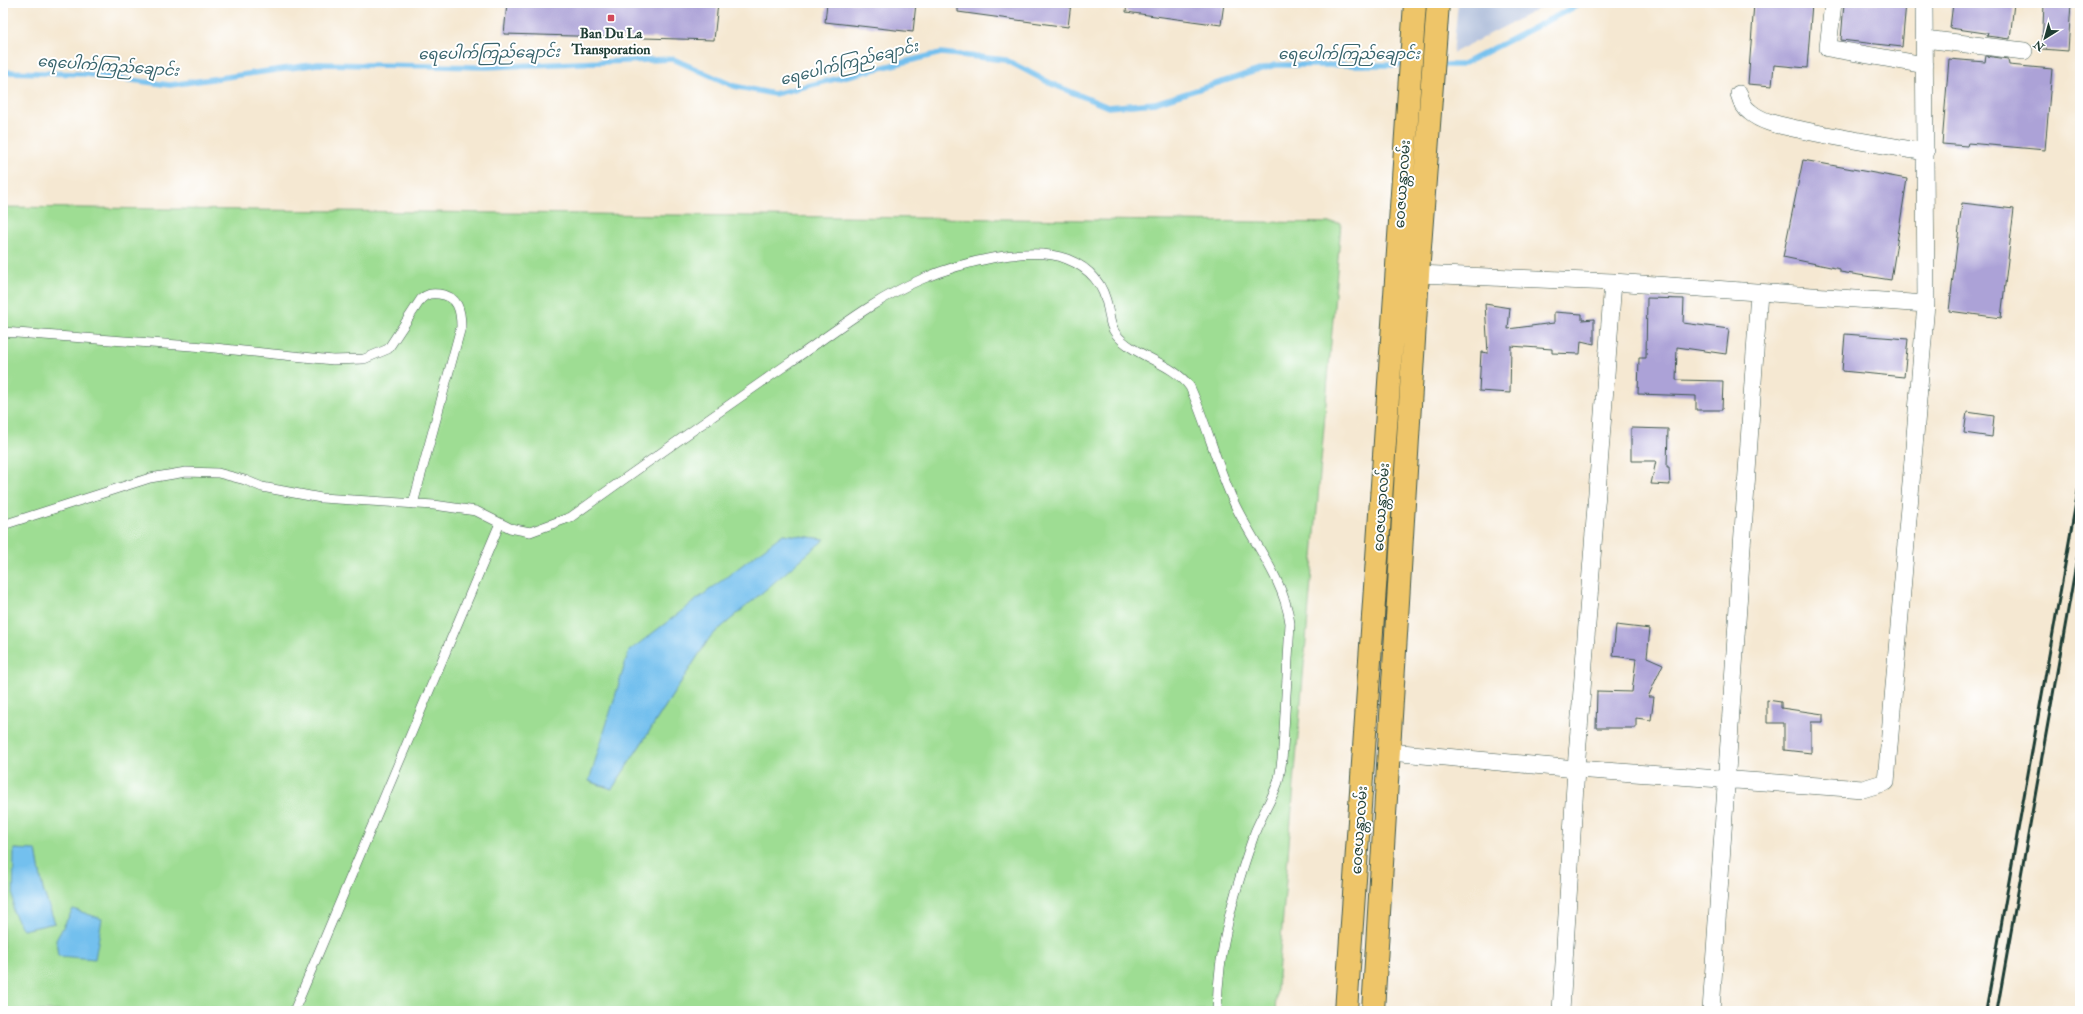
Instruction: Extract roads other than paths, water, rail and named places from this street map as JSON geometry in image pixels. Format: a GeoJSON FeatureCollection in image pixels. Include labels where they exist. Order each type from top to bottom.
{"type":"FeatureCollection","features":[{"type":"Feature","properties":{"kind":"main road","name":"ဝေဇယန္တာလမ်း"},"geometry":{"type":"LineString","coordinates":[[1346,1011],[1415,3]]}},
{"type":"Feature","properties":{"kind":"main road","name":"ဝေဇယန္တာလမ်း"},"geometry":{"type":"LineString","coordinates":[[1373,1011],[1418,274],[1438,3]]}},
{"type":"Feature","properties":{"kind":"street"},"geometry":{"type":"LineString","coordinates":[[1833,3],[1828,48],[1925,65]]}},
{"type":"Feature","properties":{"kind":"street"},"geometry":{"type":"LineString","coordinates":[[1390,752],[1576,769],[1863,789],[1886,782],[1926,304],[1924,3]]}},
{"type":"Feature","properties":{"kind":"street"},"geometry":{"type":"LineString","coordinates":[[1925,39],[2024,51]]}},
{"type":"Feature","properties":{"kind":"street"},"geometry":{"type":"LineString","coordinates":[[1740,94],[1740,101],[1749,112],[1777,125],[1837,138],[1926,152]]}},
{"type":"Feature","properties":{"kind":"street"},"geometry":{"type":"LineString","coordinates":[[1418,274],[1613,282],[1926,304]]}},
{"type":"Feature","properties":{"kind":"street"},"geometry":{"type":"LineString","coordinates":[[1561,1011],[1576,769],[1613,282]]}},
{"type":"Feature","properties":{"kind":"street"},"geometry":{"type":"LineString","coordinates":[[1711,1011],[1759,292]]}},
{"type":"Feature","properties":{"kind":"lane"},"geometry":{"type":"LineString","coordinates":[[3,525],[150,478],[186,472],[218,473],[245,480],[262,487],[321,498],[413,504],[476,511],[510,528],[530,532],[571,517],[707,420],[879,302],[921,279],[970,262],[1025,254],[1049,255],[1066,258],[1091,274],[1102,288],[1112,328],[1117,336],[1181,376],[1190,387],[1236,506],[1276,580],[1284,599],[1290,623],[1284,749],[1281,767],[1278,781],[1260,820],[1236,887],[1229,915],[1217,1011]]}},
{"type":"Feature","properties":{"kind":"lane"},"geometry":{"type":"LineString","coordinates":[[3,332],[206,346],[333,360],[364,359],[388,349],[421,299],[426,295],[430,293],[450,296],[456,302],[461,312],[461,327],[413,504]]}},
{"type":"Feature","properties":{"kind":"lane"},"geometry":{"type":"LineString","coordinates":[[294,1011],[500,523]]}},
{"type":"Feature","properties":{"kind":"water"},"geometry":{"type":"Polygon","coordinates":[[[783,534],[825,539],[710,637],[612,789],[589,781],[629,651],[783,534]]]}},
{"type":"Feature","properties":{"kind":"water"},"geometry":{"type":"Polygon","coordinates":[[[14,849],[36,850],[43,890],[55,923],[23,930],[13,912],[14,849]]]}},
{"type":"Feature","properties":{"kind":"water"},"geometry":{"type":"Polygon","coordinates":[[[73,909],[102,919],[95,959],[58,956],[56,940],[73,909]]]}},
{"type":"Feature","properties":{"kind":"waterway","name":"ရေပေါက်ကြည်ချောင်း"},"geometry":{"type":"LineString","coordinates":[[1437,65],[1461,65],[1582,3]]}},
{"type":"Feature","properties":{"kind":"waterway","name":"ရေပေါက်ကြည်ချောင်း"},"geometry":{"type":"LineString","coordinates":[[3,72],[85,74],[170,85],[318,64],[486,67],[673,59],[734,86],[774,94],[941,53],[1006,60],[1052,84],[1108,107],[1155,103],[1275,65],[1406,65]]}},
{"type":"Feature","properties":{"kind":"railway"},"geometry":{"type":"LineString","coordinates":[[1986,1011],[2080,480]]}},
{"type":"Feature","properties":{"kind":"railway"},"geometry":{"type":"LineString","coordinates":[[1997,1011],[2080,542]]}},
{"type":"Feature","properties":{"kind":"place","name":"Ban Du La Transporation"},"geometry":{"type":"Point","coordinates":[611,18]}}]}
